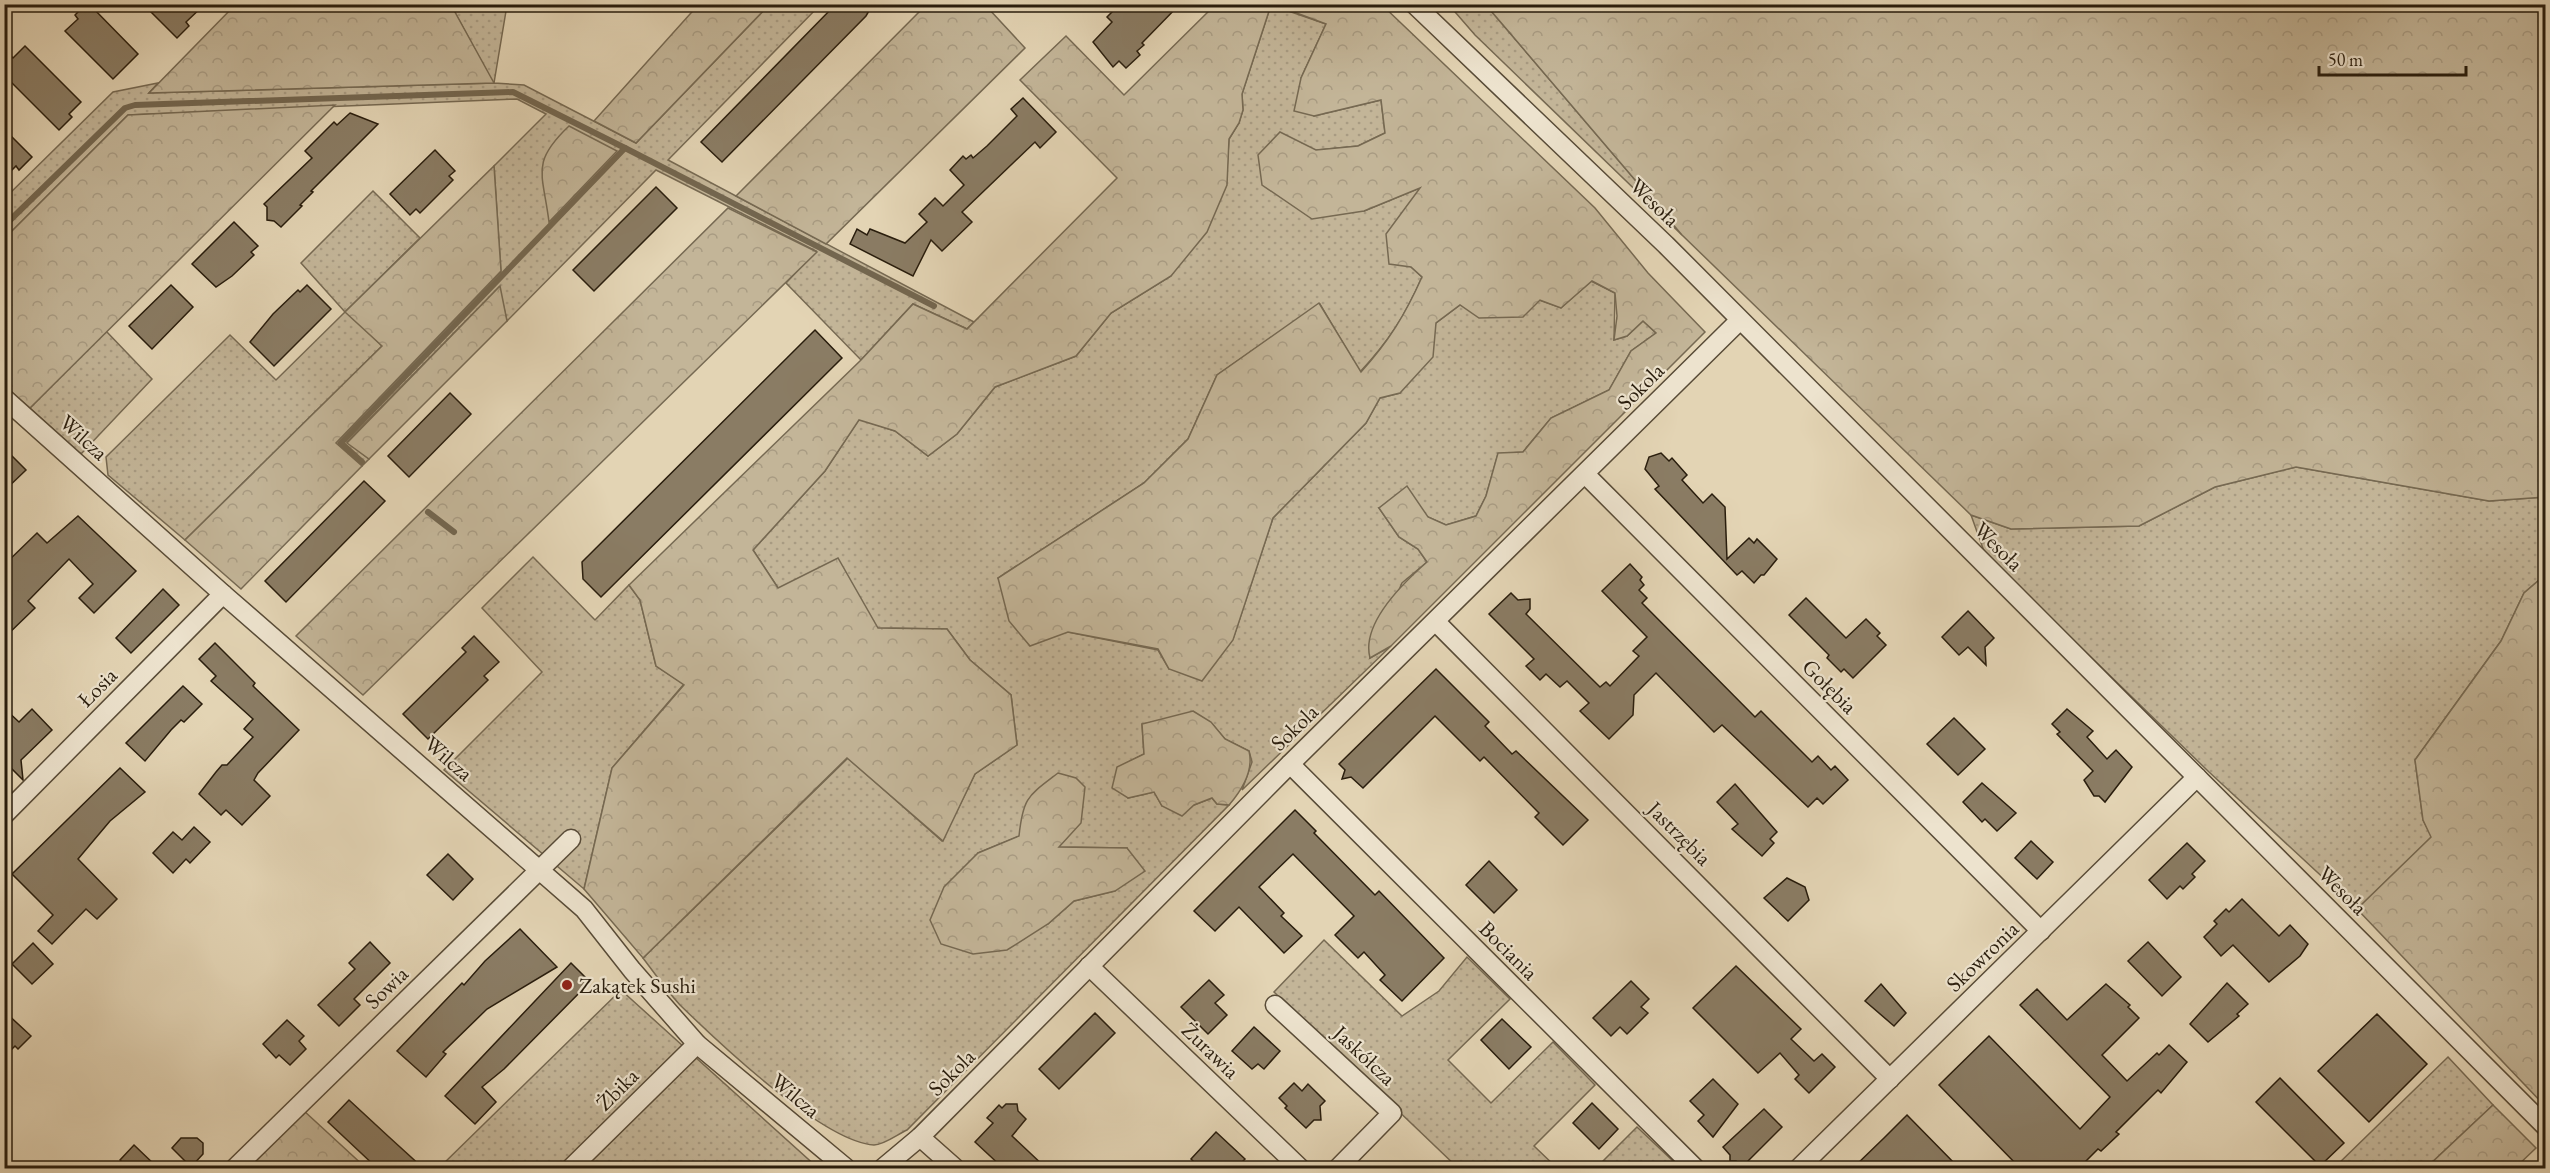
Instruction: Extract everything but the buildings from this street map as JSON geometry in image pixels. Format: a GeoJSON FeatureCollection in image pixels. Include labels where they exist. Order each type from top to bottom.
{"type":"FeatureCollection","features":[{"type":"Feature","properties":{"kind":"street","name":"Wesoła"},"geometry":{"type":"LineString","coordinates":[[1414,4],[1666,246],[2546,1127]]}},
{"type":"Feature","properties":{"kind":"street","name":"Sokola"},"geometry":{"type":"LineString","coordinates":[[883,1168],[920,1137],[1290,764],[1739,321]]}},
{"type":"Feature","properties":{"kind":"street","name":"Wilcza"},"geometry":{"type":"LineString","coordinates":[[4,398],[223,594],[584,909],[632,970],[697,1044],[846,1168]]}},
{"type":"Feature","properties":{"kind":"street","name":"Gołębia"},"geometry":{"type":"LineString","coordinates":[[1585,474],[2041,931]]}},
{"type":"Feature","properties":{"kind":"street","name":"Łosia"},"geometry":{"type":"LineString","coordinates":[[4,815],[223,594]]}},
{"type":"Feature","properties":{"kind":"street","name":"Jastrzębia"},"geometry":{"type":"LineString","coordinates":[[1436,622],[1890,1079]]}},
{"type":"Feature","properties":{"kind":"street","name":"Bociania"},"geometry":{"type":"LineString","coordinates":[[1290,764],[1695,1168]]}},
{"type":"Feature","properties":{"kind":"street","name":"Skowronia"},"geometry":{"type":"LineString","coordinates":[[1799,1168],[2197,777]]}},
{"type":"Feature","properties":{"kind":"street","name":"Sowia"},"geometry":{"type":"LineString","coordinates":[[235,1168],[571,839]]}},
{"type":"Feature","properties":{"kind":"street","name":"Żurawia"},"geometry":{"type":"LineString","coordinates":[[1089,966],[1300,1168]]}},
{"type":"Feature","properties":{"kind":"street","name":"Jaskółcza"},"geometry":{"type":"LineString","coordinates":[[1275,1005],[1392,1113],[1338,1168]]}},
{"type":"Feature","properties":{"kind":"street","name":"Żbika"},"geometry":{"type":"LineString","coordinates":[[571,1168],[697,1044]]}},
{"type":"Feature","properties":{"kind":"street"},"geometry":{"type":"LineString","coordinates":[[920,1137],[956,1168]]}},
{"type":"Feature","properties":{"kind":"green space"},"geometry":{"type":"Polygon","coordinates":[[[236,4],[451,5],[494,83],[149,93],[236,4]]]}},
{"type":"Feature","properties":{"kind":"green space"},"geometry":{"type":"Polygon","coordinates":[[[699,4],[769,5],[636,143],[594,121],[699,4]]]}},
{"type":"Feature","properties":{"kind":"green space"},"geometry":{"type":"Polygon","coordinates":[[[927,4],[991,5],[988,8],[1025,48],[826,244],[736,196],[927,4]]]}},
{"type":"Feature","properties":{"kind":"green space"},"geometry":{"type":"Polygon","coordinates":[[[451,5],[507,5],[494,83],[524,85],[636,143],[769,5],[820,5],[668,160],[974,322],[967,329],[913,304],[861,360],[786,283],[816,251],[656,170],[507,321],[499,287],[347,442],[369,459],[362,466],[336,443],[501,272],[494,166],[546,114],[517,99],[128,115],[5,238],[5,198],[113,92],[158,83],[149,93],[493,83],[451,5]]]}},
{"type":"Feature","properties":{"kind":"green space"},"geometry":{"type":"Polygon","coordinates":[[[1215,5],[1271,5],[1242,94],[1243,110],[1239,123],[1229,139],[1227,185],[1207,232],[1171,276],[1111,313],[1076,356],[995,387],[957,434],[928,456],[895,431],[859,420],[825,471],[753,550],[778,588],[838,558],[878,628],[947,629],[970,660],[1011,695],[1017,745],[975,774],[943,841],[847,758],[643,958],[584,889],[612,768],[684,685],[656,666],[640,600],[629,585],[861,360],[913,304],[967,329],[1117,178],[1020,80],[1066,36],[1124,95],[1215,5]]]}},
{"type":"Feature","properties":{"kind":"green space"},"geometry":{"type":"Polygon","coordinates":[[[1271,5],[1326,24],[1301,78],[1314,116],[1381,100],[1385,133],[1358,146],[1316,150],[1364,211],[1422,187],[1411,267],[1422,277],[1396,328],[1360,372],[1320,304],[1217,375],[1188,439],[1144,483],[998,578],[1068,632],[1158,650],[1169,669],[1233,639],[1273,518],[1366,423],[1380,398],[1400,393],[1436,323],[1460,305],[1539,300],[1561,308],[1591,281],[1615,293],[1614,340],[1627,336],[1643,321],[1656,333],[1631,351],[1609,390],[1551,418],[1523,452],[1498,454],[1486,496],[1476,516],[1446,525],[1428,517],[1379,508],[1399,537],[1418,549],[1427,562],[1402,583],[1370,658],[1391,646],[1242,790],[1252,762],[1249,751],[1225,739],[1213,725],[1159,721],[1142,724],[1144,754],[1117,768],[1128,798],[1154,792],[1162,806],[1194,805],[1212,798],[1217,804],[1229,805],[907,1130],[878,1145],[853,1140],[800,1109],[745,1065],[680,1005],[643,958],[848,758],[942,841],[975,774],[1017,745],[1011,695],[970,660],[947,629],[878,628],[778,588],[753,550],[825,471],[859,419],[895,431],[928,456],[957,434],[995,387],[1076,356],[1111,313],[1171,276],[1226,185],[1229,139],[1239,123],[1243,110],[1242,94],[1271,5]],[[1020,836],[978,853],[1048,924],[1074,901],[1115,891],[1127,848],[1058,847],[1020,836]]]}},
{"type":"Feature","properties":{"kind":"green space"},"geometry":{"type":"Polygon","coordinates":[[[1275,5],[1382,5],[1595,208],[1648,273],[1705,332],[1391,646],[1370,658],[1369,645],[1378,618],[1396,593],[1427,562],[1418,549],[1399,537],[1379,508],[1407,486],[1428,517],[1446,525],[1476,516],[1486,496],[1498,453],[1523,452],[1551,418],[1609,390],[1631,351],[1656,333],[1643,321],[1627,336],[1614,340],[1617,316],[1615,293],[1592,281],[1561,308],[1540,300],[1523,317],[1479,318],[1460,305],[1436,323],[1433,357],[1400,393],[1380,398],[1366,423],[1273,518],[1233,640],[1202,681],[1169,669],[1158,649],[1068,632],[1030,646],[1009,621],[998,578],[1144,483],[1188,439],[1217,375],[1319,303],[1361,372],[1396,327],[1422,277],[1411,267],[1389,264],[1386,234],[1420,188],[1364,211],[1312,219],[1262,185],[1258,155],[1280,132],[1316,150],[1358,146],[1385,133],[1381,100],[1314,116],[1294,111],[1301,78],[1326,24],[1275,5]]]}},
{"type":"Feature","properties":{"kind":"green space"},"geometry":{"type":"Polygon","coordinates":[[[1449,5],[1486,5],[1682,235],[1475,35],[1449,5]]]}},
{"type":"Feature","properties":{"kind":"green space"},"geometry":{"type":"Polygon","coordinates":[[[1486,5],[2545,5],[2545,497],[2489,501],[2296,467],[2215,487],[2139,526],[2011,529],[1971,515],[1682,235],[1486,5]]]}},
{"type":"Feature","properties":{"kind":"green space"},"geometry":{"type":"Polygon","coordinates":[[[335,105],[30,408],[5,386],[5,238],[128,115],[335,105]]]}},
{"type":"Feature","properties":{"kind":"green space"},"geometry":{"type":"Polygon","coordinates":[[[569,126],[617,151],[549,222],[542,180],[544,160],[557,139],[569,126]]]}},
{"type":"Feature","properties":{"kind":"green space"},"geometry":{"type":"Polygon","coordinates":[[[494,166],[501,271],[336,443],[362,466],[241,589],[185,540],[382,346],[345,312],[494,166]]]}},
{"type":"Feature","properties":{"kind":"green space"},"geometry":{"type":"Polygon","coordinates":[[[373,191],[420,238],[346,311],[382,346],[185,540],[108,475],[106,457],[230,335],[276,380],[345,312],[301,263],[373,191]]]}},
{"type":"Feature","properties":{"kind":"green space"},"geometry":{"type":"Polygon","coordinates":[[[728,208],[817,252],[363,695],[296,636],[728,208]]]}},
{"type":"Feature","properties":{"kind":"green space"},"geometry":{"type":"Polygon","coordinates":[[[500,286],[507,321],[369,459],[347,443],[500,286]]]}},
{"type":"Feature","properties":{"kind":"green space"},"geometry":{"type":"Polygon","coordinates":[[[106,331],[152,379],[81,454],[30,408],[106,331]]]}},
{"type":"Feature","properties":{"kind":"green space"},"geometry":{"type":"Polygon","coordinates":[[[2296,467],[2489,501],[2545,497],[2545,575],[2524,593],[2501,641],[2415,760],[2423,820],[2432,837],[2357,909],[2209,772],[1985,554],[1971,515],[2011,529],[2139,526],[2215,487],[2296,467]]]}},
{"type":"Feature","properties":{"kind":"green space"},"geometry":{"type":"Polygon","coordinates":[[[533,557],[595,620],[629,585],[640,600],[656,666],[684,684],[612,768],[584,889],[444,770],[542,672],[482,608],[533,557]]]}},
{"type":"Feature","properties":{"kind":"green space"},"geometry":{"type":"Polygon","coordinates":[[[2545,575],[2545,1106],[2357,909],[2431,837],[2423,820],[2415,760],[2501,641],[2524,593],[2545,575]]]}},
{"type":"Feature","properties":{"kind":"green space"},"geometry":{"type":"Polygon","coordinates":[[[1193,711],[1211,722],[1225,739],[1249,751],[1250,766],[1246,780],[1229,805],[1217,804],[1212,798],[1194,805],[1182,816],[1162,806],[1154,792],[1128,798],[1112,788],[1117,767],[1144,754],[1142,724],[1193,711]]]}},
{"type":"Feature","properties":{"kind":"green space"},"geometry":{"type":"Polygon","coordinates":[[[1058,773],[1076,778],[1085,787],[1081,823],[1059,847],[1127,848],[1145,871],[1115,891],[1074,901],[1048,924],[1007,950],[973,954],[941,944],[930,920],[944,887],[978,853],[1019,836],[1025,805],[1029,798],[1058,773]]]}},
{"type":"Feature","properties":{"kind":"green space"},"geometry":{"type":"Polygon","coordinates":[[[1324,940],[1402,1016],[1439,991],[1467,957],[1510,999],[1448,1060],[1491,1103],[1553,1042],[1595,1085],[1534,1146],[1557,1168],[1458,1168],[1274,992],[1324,940]]]}},
{"type":"Feature","properties":{"kind":"green space"},"geometry":{"type":"Polygon","coordinates":[[[621,990],[818,1168],[439,1168],[621,990]]]}},
{"type":"Feature","properties":{"kind":"green space"},"geometry":{"type":"Polygon","coordinates":[[[2448,1057],[2493,1105],[2426,1168],[2334,1168],[2448,1057]]]}},
{"type":"Feature","properties":{"kind":"green space"},"geometry":{"type":"Polygon","coordinates":[[[2493,1105],[2536,1148],[2515,1168],[2426,1168],[2493,1105]]]}},
{"type":"Feature","properties":{"kind":"green space"},"geometry":{"type":"Polygon","coordinates":[[[303,1110],[366,1168],[248,1168],[303,1110]]]}},
{"type":"Feature","properties":{"kind":"green space"},"geometry":{"type":"Polygon","coordinates":[[[1637,1127],[1674,1162],[1667,1168],[1596,1168],[1637,1127]]]}},
{"type":"Feature","properties":{"kind":"waterway"},"geometry":{"type":"LineString","coordinates":[[4,226],[125,108],[135,105],[513,92],[625,148],[341,443],[362,462]]}},
{"type":"Feature","properties":{"kind":"waterway"},"geometry":{"type":"LineString","coordinates":[[625,148],[934,306]]}},
{"type":"Feature","properties":{"kind":"waterway"},"geometry":{"type":"LineString","coordinates":[[428,512],[454,532]]}},
{"type":"Feature","properties":{"kind":"place","name":"Zakątek Sushi"},"geometry":{"type":"Point","coordinates":[567,985]}}]}
